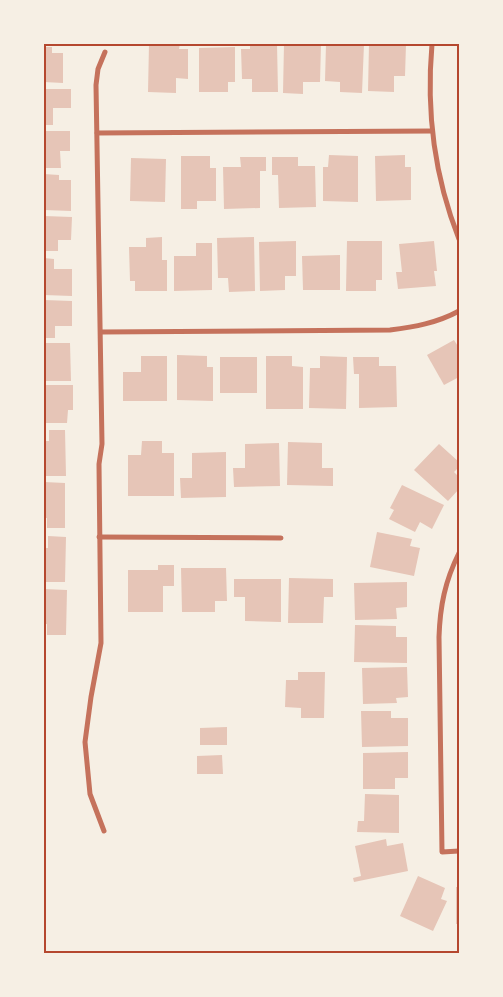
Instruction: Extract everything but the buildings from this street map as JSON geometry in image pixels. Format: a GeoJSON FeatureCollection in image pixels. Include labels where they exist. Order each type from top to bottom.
{"type":"FeatureCollection","features":[{"type":"Feature","properties":{"kind":"street"},"geometry":{"type":"LineString","coordinates":[[432,44],[429,87],[435,157],[444,198],[459,240]]}},
{"type":"Feature","properties":{"kind":"street"},"geometry":{"type":"LineString","coordinates":[[104,831],[90,794],[85,742],[101,643],[99,464],[102,444],[101,332],[96,85],[98,69],[105,52]]}},
{"type":"Feature","properties":{"kind":"street"},"geometry":{"type":"LineString","coordinates":[[97,133],[432,131]]}},
{"type":"Feature","properties":{"kind":"street"},"geometry":{"type":"LineString","coordinates":[[101,332],[390,330],[431,323],[452,316],[459,311]]}},
{"type":"Feature","properties":{"kind":"street"},"geometry":{"type":"LineString","coordinates":[[99,537],[282,538]]}},
{"type":"Feature","properties":{"kind":"street"},"geometry":{"type":"LineString","coordinates":[[459,553],[442,598],[439,637],[442,852],[459,851]]}}]}
